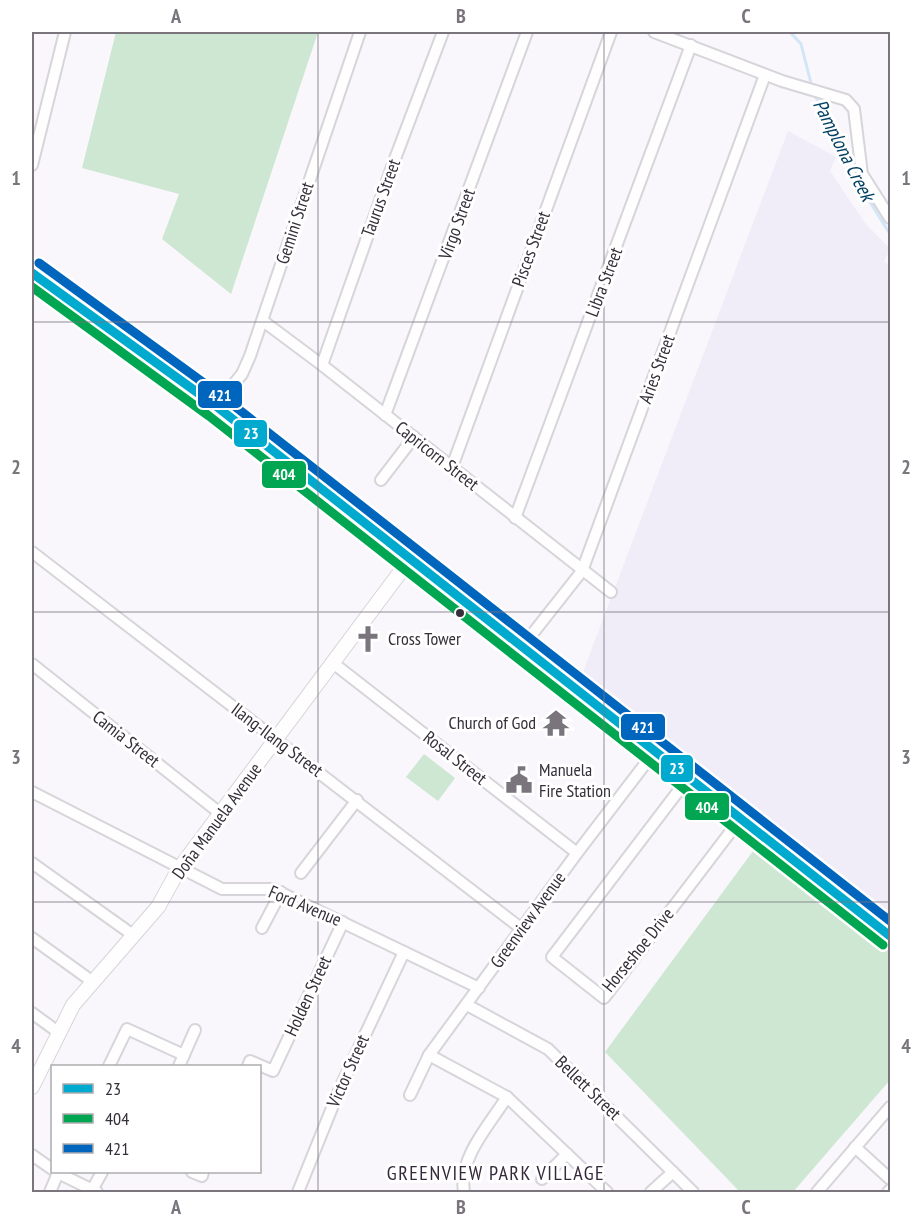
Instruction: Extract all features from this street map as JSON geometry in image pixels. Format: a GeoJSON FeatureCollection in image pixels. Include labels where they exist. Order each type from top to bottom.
{"type":"FeatureCollection","features":[{"type":"Feature","properties":{"kind":"highway"},"geometry":{"type":"LineString","coordinates":[[32,273],[216,406],[891,936]]}},
{"type":"Feature","properties":{"kind":"street"},"geometry":{"type":"LineString","coordinates":[[32,165],[37,126],[65,32]]}},
{"type":"Feature","properties":{"kind":"street","name":"Gemini Street"},"geometry":{"type":"LineString","coordinates":[[216,406],[242,374],[263,321],[360,32]]}},
{"type":"Feature","properties":{"kind":"street","name":"Taurus Street"},"geometry":{"type":"LineString","coordinates":[[322,365],[393,164],[443,32]]}},
{"type":"Feature","properties":{"kind":"street","name":"Virgo Street"},"geometry":{"type":"LineString","coordinates":[[385,415],[527,32]]}},
{"type":"Feature","properties":{"kind":"street","name":"Pisces Street"},"geometry":{"type":"LineString","coordinates":[[452,467],[611,32]]}},
{"type":"Feature","properties":{"kind":"street"},"geometry":{"type":"LineString","coordinates":[[654,32],[765,75],[846,100],[851,104],[862,174],[891,218]]}},
{"type":"Feature","properties":{"kind":"street","name":"Libra Street"},"geometry":{"type":"LineString","coordinates":[[515,518],[691,45]]}},
{"type":"Feature","properties":{"kind":"street","name":"Aries Street"},"geometry":{"type":"LineString","coordinates":[[522,647],[582,571],[765,75]]}},
{"type":"Feature","properties":{"kind":"street","name":"Capricorn Street"},"geometry":{"type":"LineString","coordinates":[[263,321],[611,592]]}},
{"type":"Feature","properties":{"kind":"street"},"geometry":{"type":"LineString","coordinates":[[381,480],[414,437]]}},
{"type":"Feature","properties":{"kind":"street","name":"Ilang-Ilang Street"},"geometry":{"type":"LineString","coordinates":[[32,552],[522,929]]}},
{"type":"Feature","properties":{"kind":"street","name":"Doña Manuela Avenue"},"geometry":{"type":"LineString","coordinates":[[32,1085],[73,1005],[158,907],[179,869],[410,559]]}},
{"type":"Feature","properties":{"kind":"street","name":"Rosal Street"},"geometry":{"type":"LineString","coordinates":[[333,663],[577,853]]}},
{"type":"Feature","properties":{"kind":"street","name":"Camia Street"},"geometry":{"type":"LineString","coordinates":[[32,664],[221,814]]}},
{"type":"Feature","properties":{"kind":"street","name":"Greenview Avenue"},"geometry":{"type":"LineString","coordinates":[[410,1095],[429,1055],[577,853],[656,751]]}},
{"type":"Feature","properties":{"kind":"street","name":"Horseshoe Drive"},"geometry":{"type":"LineString","coordinates":[[689,777],[552,957],[555,960],[604,998],[741,818]]}},
{"type":"Feature","properties":{"kind":"street","name":"Ford Avenue"},"geometry":{"type":"LineString","coordinates":[[32,792],[222,889],[264,887],[281,892],[479,988]]}},
{"type":"Feature","properties":{"kind":"street"},"geometry":{"type":"LineString","coordinates":[[301,873],[357,800]]}},
{"type":"Feature","properties":{"kind":"street"},"geometry":{"type":"LineString","coordinates":[[32,863],[133,935]]}},
{"type":"Feature","properties":{"kind":"street"},"geometry":{"type":"LineString","coordinates":[[262,928],[281,892]]}},
{"type":"Feature","properties":{"kind":"street","name":"Holden Street"},"geometry":{"type":"LineString","coordinates":[[261,1066],[273,1071],[343,922]]}},
{"type":"Feature","properties":{"kind":"street"},"geometry":{"type":"LineString","coordinates":[[32,938],[93,982]]}},
{"type":"Feature","properties":{"kind":"street","name":"Victor Street"},"geometry":{"type":"LineString","coordinates":[[298,1192],[340,1088],[404,952]]}},
{"type":"Feature","properties":{"kind":"street","name":"Bellett Street"},"geometry":{"type":"LineString","coordinates":[[467,1005],[548,1049],[607,1104],[693,1192]]}},
{"type":"Feature","properties":{"kind":"street"},"geometry":{"type":"LineString","coordinates":[[32,1013],[58,1032]]}},
{"type":"Feature","properties":{"kind":"street"},"geometry":{"type":"LineString","coordinates":[[110,1065],[128,1029],[184,1055]]}},
{"type":"Feature","properties":{"kind":"street"},"geometry":{"type":"LineString","coordinates":[[179,1065],[195,1030]]}},
{"type":"Feature","properties":{"kind":"street"},"geometry":{"type":"LineString","coordinates":[[429,1055],[507,1097],[607,1192]]}},
{"type":"Feature","properties":{"kind":"street"},"geometry":{"type":"LineString","coordinates":[[464,1192],[462,1182],[468,1162],[507,1097]]}},
{"type":"Feature","properties":{"kind":"street"},"geometry":{"type":"LineString","coordinates":[[817,1192],[891,1107]]}},
{"type":"Feature","properties":{"kind":"street"},"geometry":{"type":"LineString","coordinates":[[855,1147],[891,1179]]}},
{"type":"Feature","properties":{"kind":"street"},"geometry":{"type":"LineString","coordinates":[[542,1179],[567,1154]]}},
{"type":"Feature","properties":{"kind":"street"},"geometry":{"type":"LineString","coordinates":[[32,1155],[51,1168]]}},
{"type":"Feature","properties":{"kind":"street"},"geometry":{"type":"LineString","coordinates":[[651,1192],[673,1172]]}},
{"type":"Feature","properties":{"kind":"street"},"geometry":{"type":"LineString","coordinates":[[50,1192],[55,1173]]}},
{"type":"Feature","properties":{"kind":"street"},"geometry":{"type":"LineString","coordinates":[[60,1173],[95,1191],[102,1173]]}},
{"type":"Feature","properties":{"kind":"shaded area"},"geometry":{"type":"Polygon","coordinates":[[[788,131],[836,157],[830,171],[865,223],[890,249],[884,262],[890,265],[890,915],[583,672],[788,131]]]}},
{"type":"Feature","properties":{"kind":"green space"},"geometry":{"type":"Polygon","coordinates":[[[116,32],[318,32],[231,294],[162,239],[179,194],[82,168],[116,32]]]}},
{"type":"Feature","properties":{"kind":"green space"},"geometry":{"type":"Polygon","coordinates":[[[424,754],[455,778],[438,801],[406,777],[424,754]]]}},
{"type":"Feature","properties":{"kind":"green space"},"geometry":{"type":"Polygon","coordinates":[[[756,847],[890,950],[890,1080],[793,1192],[740,1192],[605,1052],[756,847]]]}},
{"type":"Feature","properties":{"kind":"waterway","name":"Pamplona Creek"},"geometry":{"type":"LineString","coordinates":[[790,32],[801,44],[812,87]]}},
{"type":"Feature","properties":{"kind":"waterway","name":"Pamplona Creek"},"geometry":{"type":"LineString","coordinates":[[814,93],[850,170],[890,234]]}},
{"type":"Feature","properties":{"kind":"transit line","name":"421"},"geometry":{"type":"LineString","coordinates":[[39,263],[223,397],[890,921]]}},
{"type":"Feature","properties":{"kind":"transit line","name":"23"},"geometry":{"type":"LineString","coordinates":[[32,273],[216,406],[890,936]]}},
{"type":"Feature","properties":{"kind":"transit line","name":"404"},"geometry":{"type":"LineString","coordinates":[[32,287],[209,416],[883,945]]}},
{"type":"Feature","properties":{"kind":"place","name":"Cross Tower"},"geometry":{"type":"Point","coordinates":[368,639]}},
{"type":"Feature","properties":{"kind":"place","name":"Church of God"},"geometry":{"type":"Point","coordinates":[556,723]}},
{"type":"Feature","properties":{"kind":"place","name":"Manuela Fire Station"},"geometry":{"type":"Point","coordinates":[519,780]}},
{"type":"Feature","properties":{"kind":"district","name":"GREENVIEW PARK VILLAGE"},"geometry":{"type":"Point","coordinates":[496,1173]}}]}
